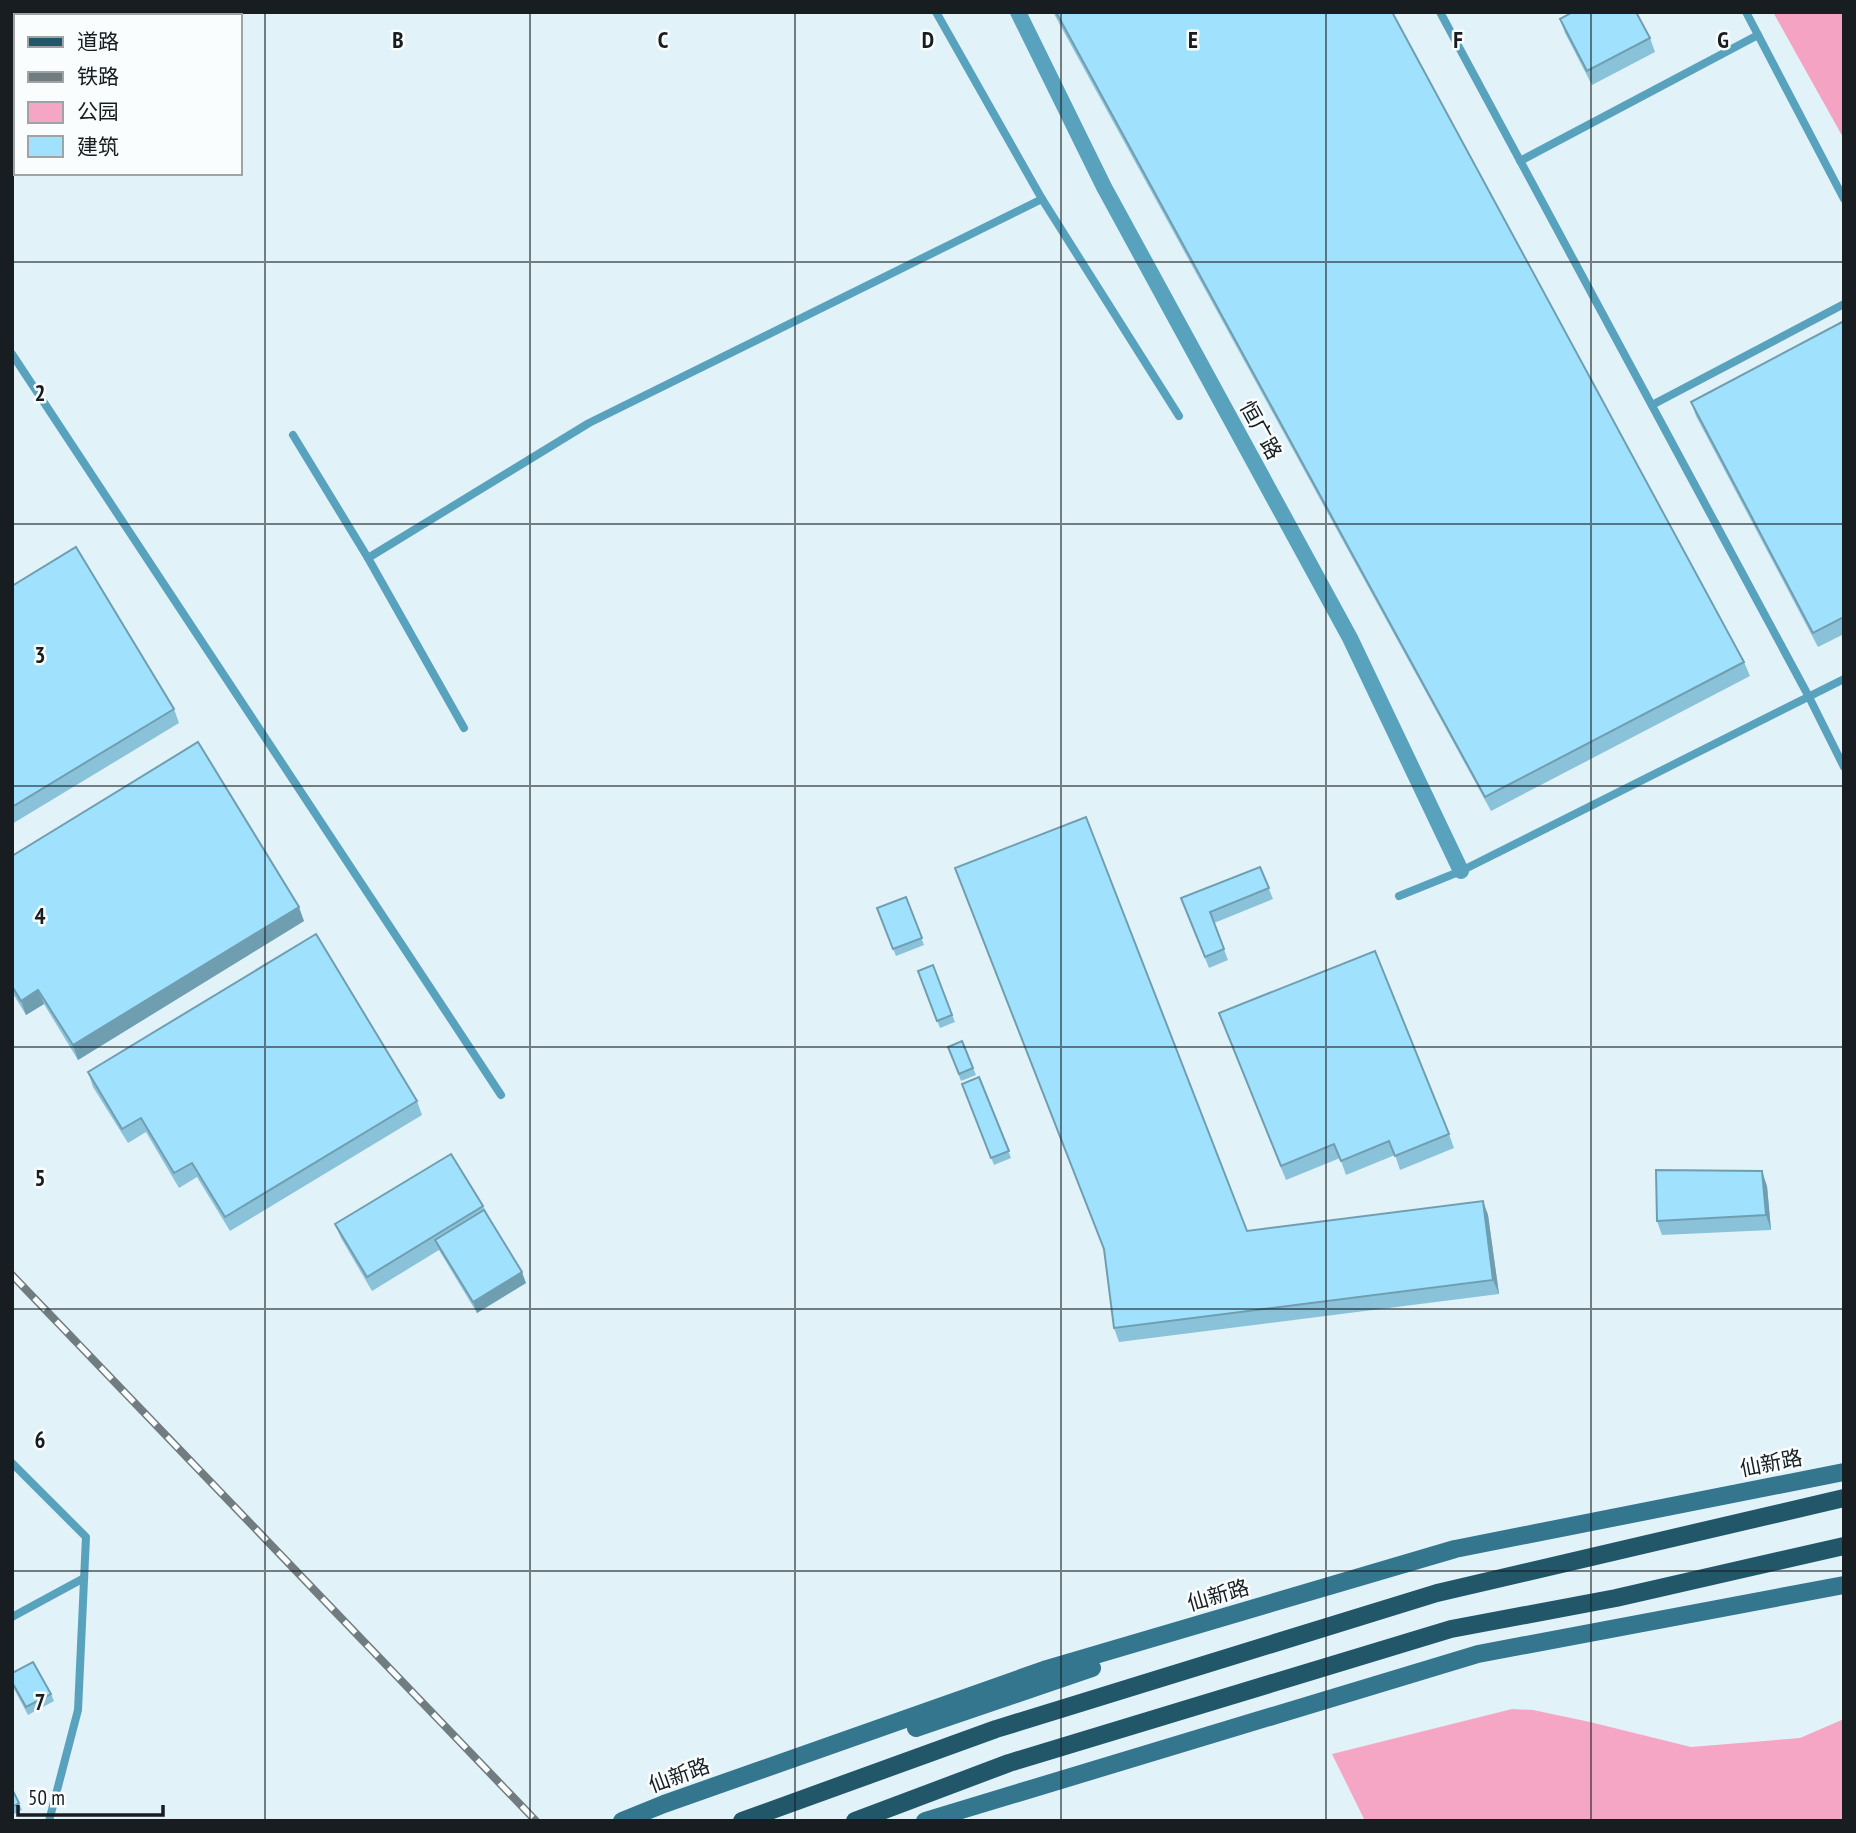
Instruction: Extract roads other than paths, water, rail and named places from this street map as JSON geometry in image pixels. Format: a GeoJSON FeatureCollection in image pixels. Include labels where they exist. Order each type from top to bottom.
{"type":"FeatureCollection","features":[{"type":"Feature","properties":{"kind":"main road","name":"仙新路"},"geometry":{"type":"LineString","coordinates":[[622,1821],[1044,1670],[1455,1549],[1844,1474]]}},
{"type":"Feature","properties":{"kind":"main road","name":"仙新路"},"geometry":{"type":"LineString","coordinates":[[655,1821],[714,1797],[1250,1614],[1438,1560],[1703,1510],[1844,1474]]}},
{"type":"Feature","properties":{"kind":"main road"},"geometry":{"type":"LineString","coordinates":[[741,1821],[996,1729],[1437,1593],[1844,1498]]}},
{"type":"Feature","properties":{"kind":"main road"},"geometry":{"type":"LineString","coordinates":[[855,1821],[1009,1763],[1451,1629],[1616,1598],[1844,1546]]}},
{"type":"Feature","properties":{"kind":"main road"},"geometry":{"type":"LineString","coordinates":[[925,1821],[1478,1654],[1844,1586]]}},
{"type":"Feature","properties":{"kind":"main road"},"geometry":{"type":"LineString","coordinates":[[960,1821],[1534,1648],[1844,1586]]}},
{"type":"Feature","properties":{"kind":"street","name":"恒广路"},"geometry":{"type":"LineString","coordinates":[[1018,12],[1104,187],[1350,638],[1461,871]]}},
{"type":"Feature","properties":{"kind":"lane"},"geometry":{"type":"LineString","coordinates":[[936,12],[1042,199],[1179,416]]}},
{"type":"Feature","properties":{"kind":"lane"},"geometry":{"type":"LineString","coordinates":[[1440,12],[1809,696],[1844,768]]}},
{"type":"Feature","properties":{"kind":"lane"},"geometry":{"type":"LineString","coordinates":[[1746,12],[1844,199]]}},
{"type":"Feature","properties":{"kind":"lane"},"geometry":{"type":"LineString","coordinates":[[1520,161],[1758,35]]}},
{"type":"Feature","properties":{"kind":"lane"},"geometry":{"type":"LineString","coordinates":[[368,558],[589,423],[1042,199]]}},
{"type":"Feature","properties":{"kind":"lane"},"geometry":{"type":"LineString","coordinates":[[1652,405],[1844,304]]}},
{"type":"Feature","properties":{"kind":"lane"},"geometry":{"type":"LineString","coordinates":[[12,355],[501,1095]]}},
{"type":"Feature","properties":{"kind":"lane"},"geometry":{"type":"LineString","coordinates":[[293,435],[368,558],[464,728]]}},
{"type":"Feature","properties":{"kind":"lane"},"geometry":{"type":"LineString","coordinates":[[1398,896],[1461,871],[1844,678]]}},
{"type":"Feature","properties":{"kind":"lane"},"geometry":{"type":"LineString","coordinates":[[12,1463],[86,1537],[78,1710],[50,1821]]}},
{"type":"Feature","properties":{"kind":"lane"},"geometry":{"type":"LineString","coordinates":[[12,1617],[84,1578]]}},
{"type":"Feature","properties":{"kind":"railway"},"geometry":{"type":"LineString","coordinates":[[12,1275],[536,1821]]}}]}
